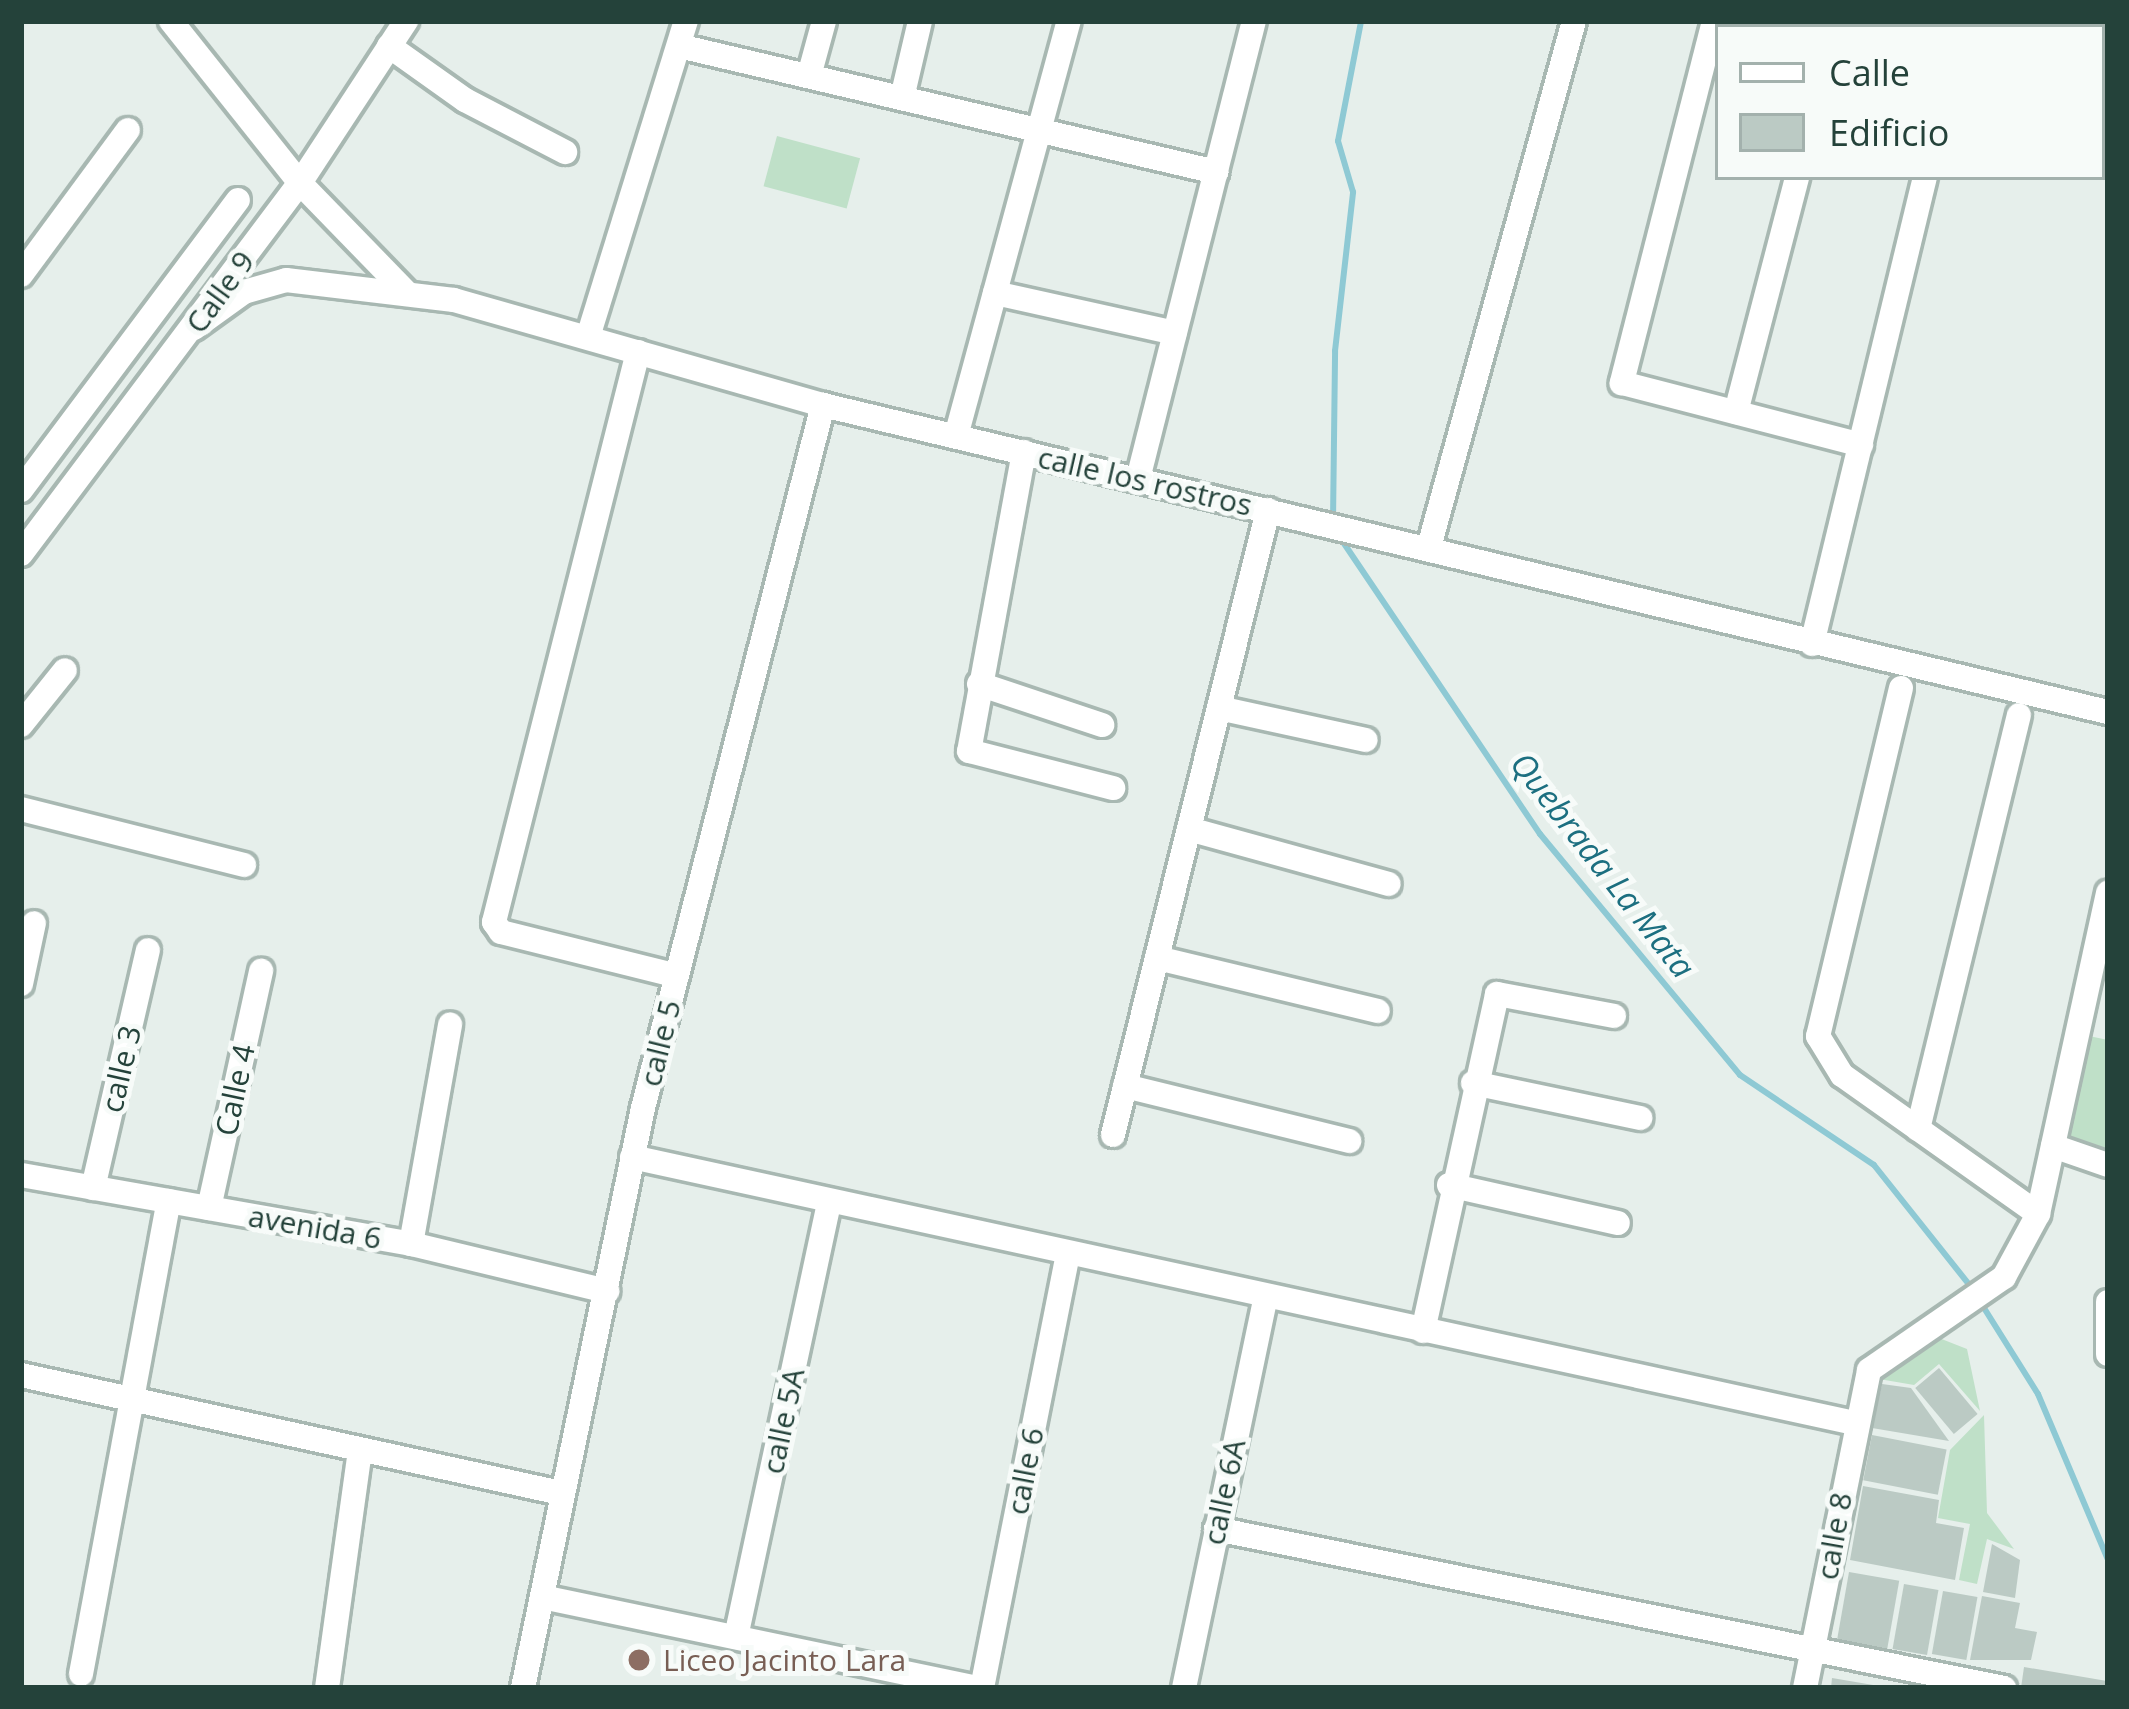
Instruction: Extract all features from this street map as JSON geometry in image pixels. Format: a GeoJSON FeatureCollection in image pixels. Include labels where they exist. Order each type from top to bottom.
{"type":"FeatureCollection","features":[{"type":"Feature","properties":{"kind":"street"},"geometry":{"type":"LineString","coordinates":[[171,21],[300,183],[407,293]]}},
{"type":"Feature","properties":{"kind":"street","name":"Calle 9"},"geometry":{"type":"LineString","coordinates":[[21,554],[300,183],[406,21]]}},
{"type":"Feature","properties":{"kind":"street"},"geometry":{"type":"LineString","coordinates":[[809,76],[824,21]]}},
{"type":"Feature","properties":{"kind":"street"},"geometry":{"type":"LineString","coordinates":[[902,98],[920,21]]}},
{"type":"Feature","properties":{"kind":"street"},"geometry":{"type":"LineString","coordinates":[[956,436],[1069,21]]}},
{"type":"Feature","properties":{"kind":"street"},"geometry":{"type":"LineString","coordinates":[[1138,479],[1254,21]]}},
{"type":"Feature","properties":{"kind":"street"},"geometry":{"type":"LineString","coordinates":[[1430,547],[1574,21]]}},
{"type":"Feature","properties":{"kind":"street"},"geometry":{"type":"LineString","coordinates":[[1714,21],[1622,383],[1861,445]]}},
{"type":"Feature","properties":{"kind":"street"},"geometry":{"type":"LineString","coordinates":[[589,337],[683,33],[809,76],[1216,172]]}},
{"type":"Feature","properties":{"kind":"street"},"geometry":{"type":"LineString","coordinates":[[388,46],[465,100],[565,152]]}},
{"type":"Feature","properties":{"kind":"street"},"geometry":{"type":"LineString","coordinates":[[21,275],[128,130]]}},
{"type":"Feature","properties":{"kind":"street"},"geometry":{"type":"LineString","coordinates":[[1736,412],[1796,180]]}},
{"type":"Feature","properties":{"kind":"street"},"geometry":{"type":"LineString","coordinates":[[1812,644],[1924,180]]}},
{"type":"Feature","properties":{"kind":"street"},"geometry":{"type":"LineString","coordinates":[[21,490],[238,200]]}},
{"type":"Feature","properties":{"kind":"street","name":"calle los rostros"},"geometry":{"type":"LineString","coordinates":[[194,328],[269,283],[407,293],[589,337],[823,405],[2108,712]]}},
{"type":"Feature","properties":{"kind":"street"},"geometry":{"type":"LineString","coordinates":[[995,293],[1175,333]]}},
{"type":"Feature","properties":{"kind":"street"},"geometry":{"type":"LineString","coordinates":[[638,352],[494,922],[501,932],[676,976]]}},
{"type":"Feature","properties":{"kind":"street","name":"calle 5"},"geometry":{"type":"LineString","coordinates":[[523,1688],[632,1157],[823,405]]}},
{"type":"Feature","properties":{"kind":"street"},"geometry":{"type":"LineString","coordinates":[[1024,452],[967,741],[973,756],[1113,788]]}},
{"type":"Feature","properties":{"kind":"street"},"geometry":{"type":"LineString","coordinates":[[21,510],[44,526]]}},
{"type":"Feature","properties":{"kind":"street"},"geometry":{"type":"LineString","coordinates":[[1113,1135],[1268,510]]}},
{"type":"Feature","properties":{"kind":"street"},"geometry":{"type":"LineString","coordinates":[[21,724],[65,670]]}},
{"type":"Feature","properties":{"kind":"street"},"geometry":{"type":"LineString","coordinates":[[979,684],[1102,725]]}},
{"type":"Feature","properties":{"kind":"street"},"geometry":{"type":"LineString","coordinates":[[1900,688],[1819,1036],[1842,1076],[2038,1214],[2108,893]]}},
{"type":"Feature","properties":{"kind":"street"},"geometry":{"type":"LineString","coordinates":[[1219,709],[1366,740]]}},
{"type":"Feature","properties":{"kind":"street"},"geometry":{"type":"LineString","coordinates":[[1918,1129],[2019,715]]}},
{"type":"Feature","properties":{"kind":"street"},"geometry":{"type":"LineString","coordinates":[[21,809],[244,865]]}},
{"type":"Feature","properties":{"kind":"street"},"geometry":{"type":"LineString","coordinates":[[1189,829],[1389,884]]}},
{"type":"Feature","properties":{"kind":"street"},"geometry":{"type":"LineString","coordinates":[[21,984],[34,923]]}},
{"type":"Feature","properties":{"kind":"street","name":"calle 3"},"geometry":{"type":"LineString","coordinates":[[93,1187],[148,950]]}},
{"type":"Feature","properties":{"kind":"street"},"geometry":{"type":"LineString","coordinates":[[1157,958],[1378,1011]]}},
{"type":"Feature","properties":{"kind":"street","name":"Calle 4"},"geometry":{"type":"LineString","coordinates":[[209,1208],[261,971]]}},
{"type":"Feature","properties":{"kind":"street"},"geometry":{"type":"LineString","coordinates":[[1423,1331],[1449,1185],[1497,994],[1614,1016]]}},
{"type":"Feature","properties":{"kind":"street"},"geometry":{"type":"LineString","coordinates":[[411,1244],[450,1024]]}},
{"type":"Feature","properties":{"kind":"street"},"geometry":{"type":"LineString","coordinates":[[1473,1083],[1640,1118]]}},
{"type":"Feature","properties":{"kind":"street"},"geometry":{"type":"LineString","coordinates":[[1125,1086],[1349,1141]]}},
{"type":"Feature","properties":{"kind":"street"},"geometry":{"type":"LineString","coordinates":[[2053,1147],[2108,1165]]}},
{"type":"Feature","properties":{"kind":"street"},"geometry":{"type":"LineString","coordinates":[[632,1157],[830,1205],[1854,1424]]}},
{"type":"Feature","properties":{"kind":"street","name":"avenida 6"},"geometry":{"type":"LineString","coordinates":[[21,1175],[411,1244],[607,1291]]}},
{"type":"Feature","properties":{"kind":"street"},"geometry":{"type":"LineString","coordinates":[[1449,1185],[1618,1222]]}},
{"type":"Feature","properties":{"kind":"street"},"geometry":{"type":"LineString","coordinates":[[81,1674],[170,1201]]}},
{"type":"Feature","properties":{"kind":"street","name":"calle 5A"},"geometry":{"type":"LineString","coordinates":[[736,1637],[830,1205]]}},
{"type":"Feature","properties":{"kind":"street","name":"calle 8"},"geometry":{"type":"LineString","coordinates":[[1805,1688],[1864,1384],[1878,1359],[1943,1322],[2004,1277],[2038,1214]]}},
{"type":"Feature","properties":{"kind":"street","name":"calle 6"},"geometry":{"type":"LineString","coordinates":[[980,1688],[1068,1255]]}},
{"type":"Feature","properties":{"kind":"street","name":"calle 6A"},"geometry":{"type":"LineString","coordinates":[[1184,1688],[1266,1297]]}},
{"type":"Feature","properties":{"kind":"street"},"geometry":{"type":"LineString","coordinates":[[2108,1302],[2108,1354]]}},
{"type":"Feature","properties":{"kind":"street"},"geometry":{"type":"LineString","coordinates":[[21,1375],[561,1493]]}},
{"type":"Feature","properties":{"kind":"street"},"geometry":{"type":"LineString","coordinates":[[327,1688],[360,1451]]}},
{"type":"Feature","properties":{"kind":"street"},"geometry":{"type":"LineString","coordinates":[[1216,1528],[2004,1688]]}},
{"type":"Feature","properties":{"kind":"street"},"geometry":{"type":"LineString","coordinates":[[542,1597],[980,1688]]}},
{"type":"Feature","properties":{"kind":"green space"},"geometry":{"type":"Polygon","coordinates":[[[777,136],[860,158],[847,208],[764,186],[777,136]]]}},
{"type":"Feature","properties":{"kind":"green space"},"geometry":{"type":"Polygon","coordinates":[[[2089,1036],[2108,1040],[2108,1149],[2066,1139],[2089,1036]]]}},
{"type":"Feature","properties":{"kind":"green space"},"geometry":{"type":"Polygon","coordinates":[[[1939,1338],[1967,1349],[1980,1411],[1939,1364],[1914,1385],[1879,1379],[1939,1338]]]}},
{"type":"Feature","properties":{"kind":"green space"},"geometry":{"type":"Polygon","coordinates":[[[1984,1415],[1987,1513],[2014,1549],[1987,1539],[1977,1584],[1959,1580],[1970,1524],[1938,1518],[1950,1450],[1984,1415]]]}},
{"type":"Feature","properties":{"kind":"building"},"geometry":{"type":"Polygon","coordinates":[[[1939,1368],[1978,1414],[1954,1434],[1915,1388],[1939,1368]]]}},
{"type":"Feature","properties":{"kind":"building"},"geometry":{"type":"Polygon","coordinates":[[[1882,1384],[1911,1388],[1949,1441],[1872,1428],[1882,1384]]]}},
{"type":"Feature","properties":{"kind":"building"},"geometry":{"type":"Polygon","coordinates":[[[1872,1435],[1947,1450],[1938,1495],[1863,1480],[1872,1435]]]}},
{"type":"Feature","properties":{"kind":"building"},"geometry":{"type":"Polygon","coordinates":[[[1863,1486],[1939,1500],[1936,1523],[1964,1528],[1955,1580],[1850,1560],[1863,1486]]]}},
{"type":"Feature","properties":{"kind":"building"},"geometry":{"type":"Polygon","coordinates":[[[1992,1544],[2020,1560],[2015,1598],[1983,1592],[1992,1544]]]}},
{"type":"Feature","properties":{"kind":"building"},"geometry":{"type":"Polygon","coordinates":[[[1849,1572],[1899,1581],[1887,1650],[1837,1641],[1849,1572]]]}},
{"type":"Feature","properties":{"kind":"building"},"geometry":{"type":"Polygon","coordinates":[[[1904,1584],[1938,1590],[1927,1655],[1893,1649],[1904,1584]]]}},
{"type":"Feature","properties":{"kind":"building"},"geometry":{"type":"Polygon","coordinates":[[[1943,1591],[1977,1597],[1966,1660],[1932,1654],[1943,1591]]]}},
{"type":"Feature","properties":{"kind":"building"},"geometry":{"type":"Polygon","coordinates":[[[1982,1596],[2020,1603],[2015,1628],[2037,1632],[2031,1660],[1970,1660],[1982,1596]]]}},
{"type":"Feature","properties":{"kind":"building"},"geometry":{"type":"Polygon","coordinates":[[[2024,1667],[2107,1681],[2106,1688],[2021,1688],[2024,1667]]]}},
{"type":"Feature","properties":{"kind":"building"},"geometry":{"type":"Polygon","coordinates":[[[1832,1678],[1879,1686],[1879,1688],[1831,1688],[1832,1678]]]}},
{"type":"Feature","properties":{"kind":"waterway","name":"Quebrada La Mata"},"geometry":{"type":"LineString","coordinates":[[1333,522],[1335,351],[1353,192],[1338,141],[1361,21]]}},
{"type":"Feature","properties":{"kind":"waterway","name":"Quebrada La Mata"},"geometry":{"type":"LineString","coordinates":[[1341,539],[1540,834],[1740,1075],[1874,1165],[1972,1288]]}},
{"type":"Feature","properties":{"kind":"waterway","name":"Quebrada La Mata"},"geometry":{"type":"LineString","coordinates":[[1979,1300],[2038,1394],[2108,1560]]}},
{"type":"Feature","properties":{"kind":"place","name":"Liceo Jacinto Lara"},"geometry":{"type":"Point","coordinates":[639,1660]}}]}
